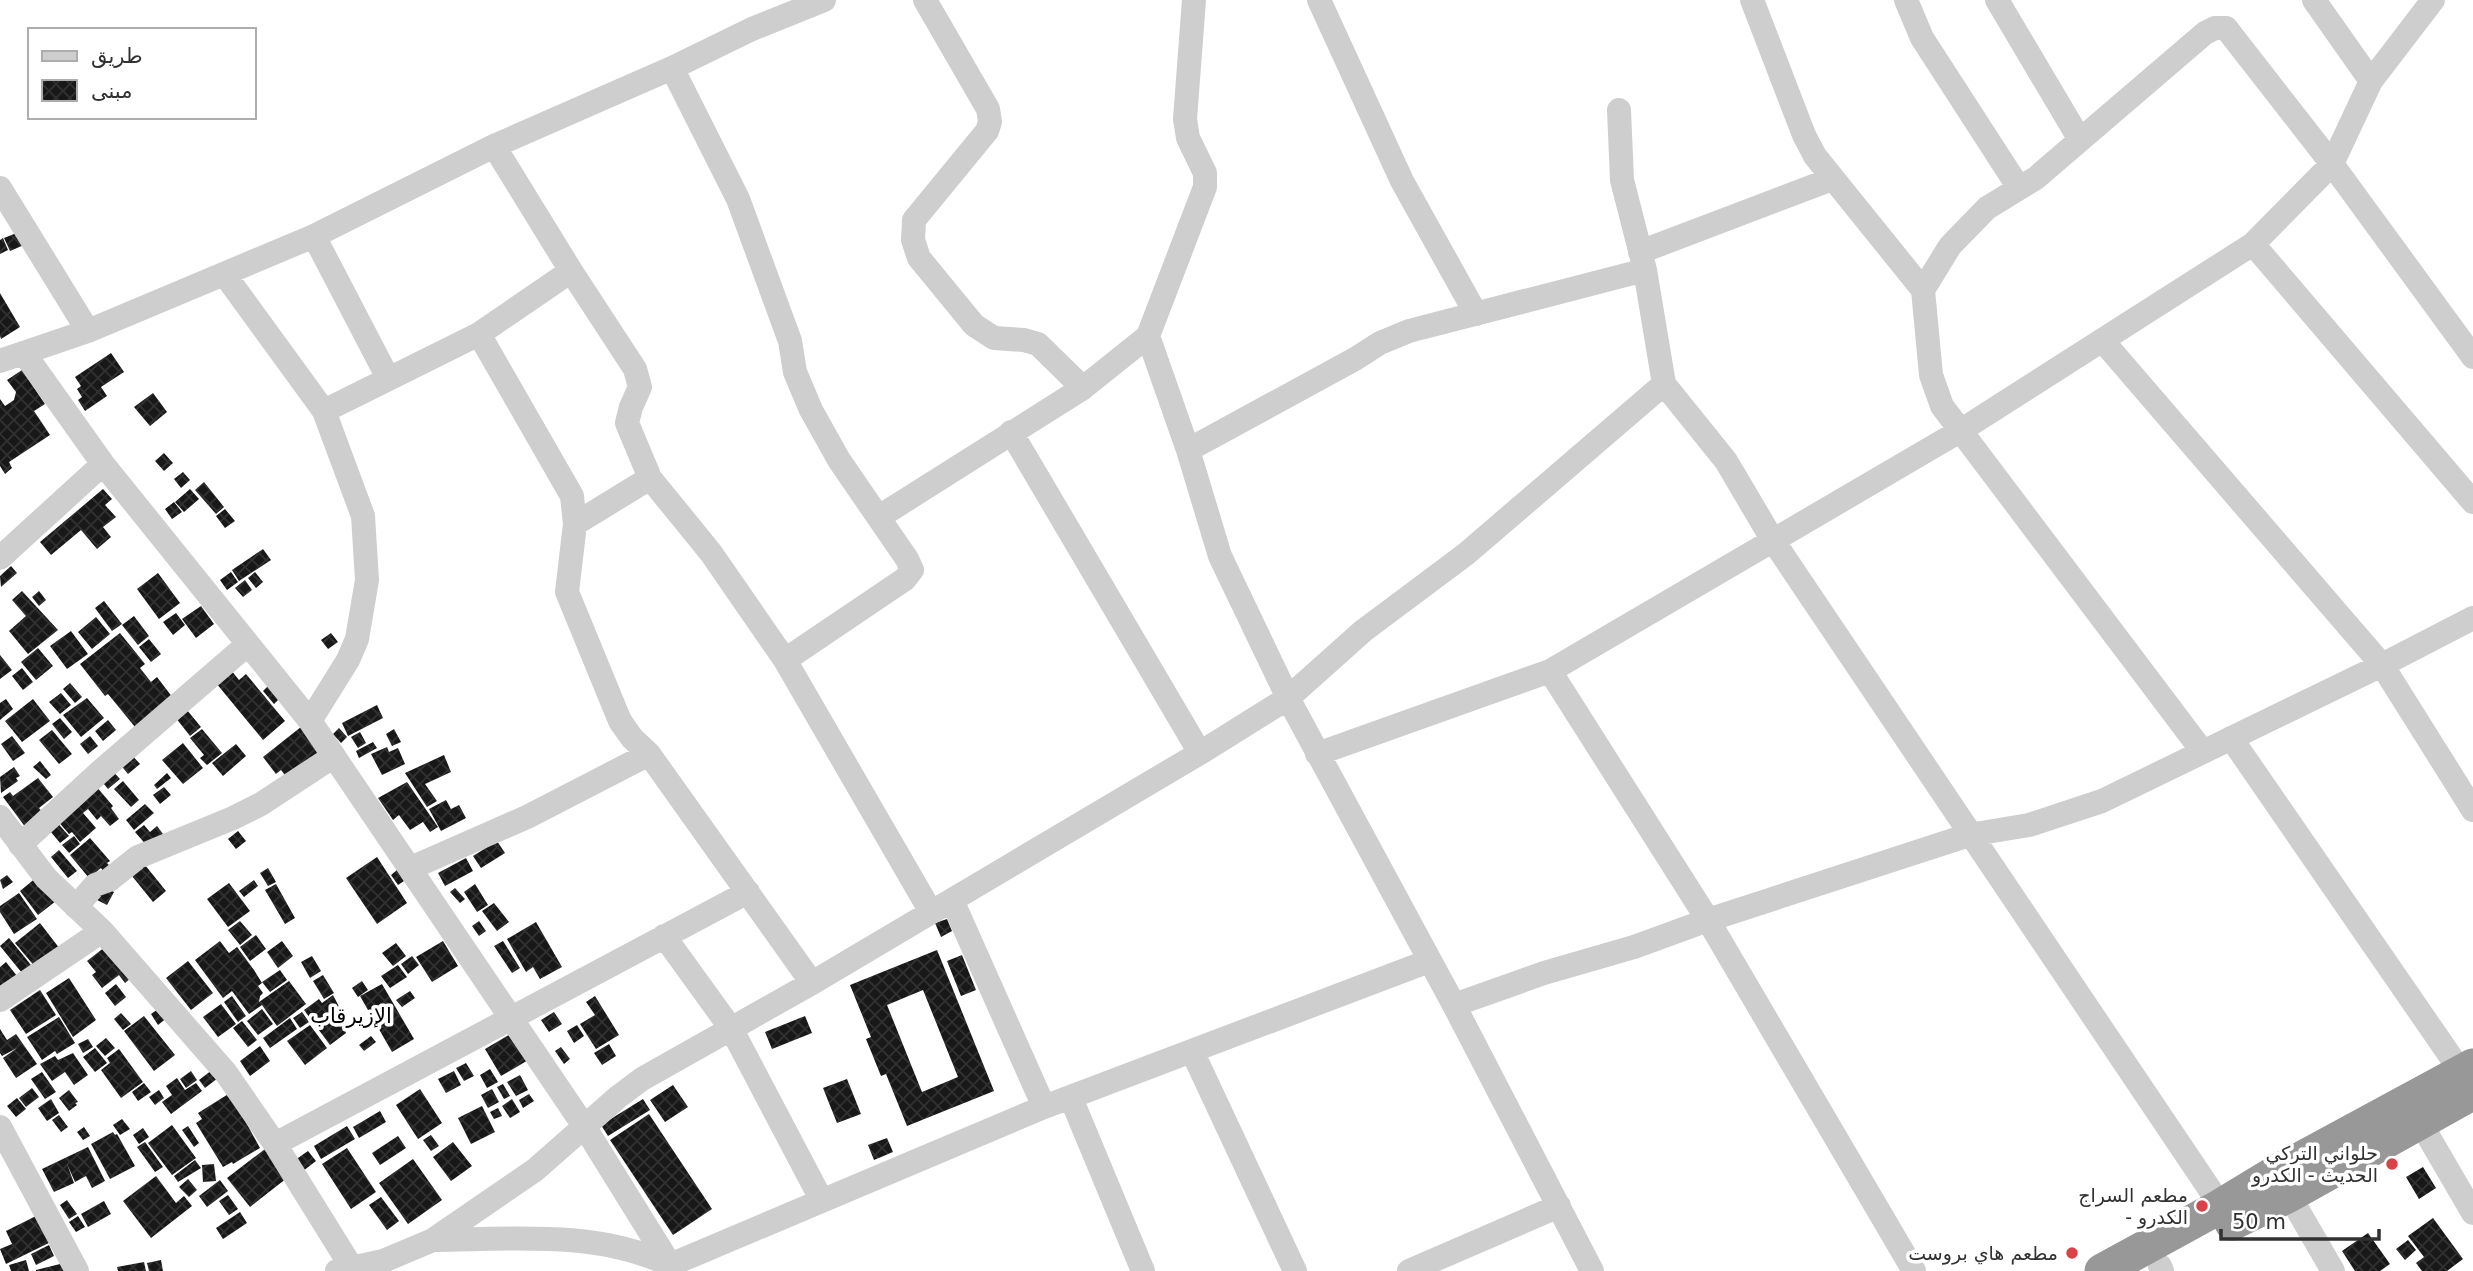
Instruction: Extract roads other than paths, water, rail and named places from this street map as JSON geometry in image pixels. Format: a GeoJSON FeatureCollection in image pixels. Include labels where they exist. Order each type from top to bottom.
{"type":"FeatureCollection","features":[{"type":"Feature","properties":{"kind":"highway"},"geometry":{"type":"LineString","coordinates":[[2158,1270],[2229,1225],[2420,1122],[2469,1077]]}},
{"type":"Feature","properties":{"kind":"highway"},"geometry":{"type":"LineString","coordinates":[[2102,1271],[2289,1166],[2469,1077]]}},
{"type":"Feature","properties":{"kind":"street"},"geometry":{"type":"LineString","coordinates":[[0,361],[89,331],[225,275],[314,236],[494,146],[672,68],[752,29],[824,0]]}},
{"type":"Feature","properties":{"kind":"street"},"geometry":{"type":"LineString","coordinates":[[925,0],[988,110],[990,122],[987,131],[914,220],[913,240],[919,258],[974,325],[994,338],[1038,344],[1083,388]]}},
{"type":"Feature","properties":{"kind":"street"},"geometry":{"type":"LineString","coordinates":[[879,517],[1083,388],[1148,336],[1205,187],[1205,173],[1188,138],[1185,119],[1194,0]]}},
{"type":"Feature","properties":{"kind":"street"},"geometry":{"type":"LineString","coordinates":[[1320,0],[1402,181],[1476,314]]}},
{"type":"Feature","properties":{"kind":"street"},"geometry":{"type":"LineString","coordinates":[[1752,0],[1804,135],[1815,156],[1923,290],[1931,375],[1942,406],[2203,752]]}},
{"type":"Feature","properties":{"kind":"street"},"geometry":{"type":"LineString","coordinates":[[1906,0],[1922,38],[2019,188]]}},
{"type":"Feature","properties":{"kind":"street"},"geometry":{"type":"LineString","coordinates":[[1997,0],[2080,140]]}},
{"type":"Feature","properties":{"kind":"street"},"geometry":{"type":"LineString","coordinates":[[2314,0],[2371,80]]}},
{"type":"Feature","properties":{"kind":"street"},"geometry":{"type":"LineString","coordinates":[[1317,754],[1550,671],[1960,431],[2253,244],[2332,164],[2371,80],[2433,0]]}},
{"type":"Feature","properties":{"kind":"street"},"geometry":{"type":"LineString","coordinates":[[1923,290],[1950,246],[1987,208],[2036,178],[2205,33],[2215,28],[2226,28],[2332,164],[2473,357]]}},
{"type":"Feature","properties":{"kind":"street"},"geometry":{"type":"LineString","coordinates":[[672,68],[738,199],[790,341],[795,372],[811,410],[839,460],[912,570],[905,579],[785,660]]}},
{"type":"Feature","properties":{"kind":"street"},"geometry":{"type":"LineString","coordinates":[[1619,110],[1622,180],[1642,261],[1664,384],[1726,461],[1772,539],[2221,1206]]}},
{"type":"Feature","properties":{"kind":"street"},"geometry":{"type":"LineString","coordinates":[[494,146],[570,271],[635,369],[640,387],[631,407],[628,423],[650,478],[711,553],[785,660],[931,912]]}},
{"type":"Feature","properties":{"kind":"street"},"geometry":{"type":"LineString","coordinates":[[1188,450],[1355,359],[1380,342],[1642,261],[1832,178]]}},
{"type":"Feature","properties":{"kind":"street"},"geometry":{"type":"LineString","coordinates":[[0,187],[89,331]]}},
{"type":"Feature","properties":{"kind":"street"},"geometry":{"type":"LineString","coordinates":[[314,236],[388,378]]}},
{"type":"Feature","properties":{"kind":"street"},"geometry":{"type":"LineString","coordinates":[[2253,244],[2473,502]]}},
{"type":"Feature","properties":{"kind":"street"},"geometry":{"type":"LineString","coordinates":[[324,411],[479,334],[570,271]]}},
{"type":"Feature","properties":{"kind":"street"},"geometry":{"type":"LineString","coordinates":[[225,275],[324,411],[363,516],[367,580],[357,639],[348,660],[310,721]]}},
{"type":"Feature","properties":{"kind":"street"},"geometry":{"type":"LineString","coordinates":[[479,334],[572,496],[575,524],[567,592],[620,721],[632,738],[649,754],[813,984]]}},
{"type":"Feature","properties":{"kind":"street"},"geometry":{"type":"LineString","coordinates":[[1148,336],[1188,450],[1220,556],[1317,754],[1454,1005],[1592,1271]]}},
{"type":"Feature","properties":{"kind":"street"},"geometry":{"type":"LineString","coordinates":[[2102,340],[2382,665],[2473,810]]}},
{"type":"Feature","properties":{"kind":"street"},"geometry":{"type":"LineString","coordinates":[[24,353],[103,464],[310,721],[584,1126],[672,1268]]}},
{"type":"Feature","properties":{"kind":"street"},"geometry":{"type":"LineString","coordinates":[[0,817],[46,878],[102,931],[226,1073],[275,1144],[345,1269],[386,1266],[433,1240],[517,1184],[642,1079],[813,984],[1288,698],[1363,631],[1466,554],[1664,384]]}},
{"type":"Feature","properties":{"kind":"street"},"geometry":{"type":"LineString","coordinates":[[1011,432],[1200,753]]}},
{"type":"Feature","properties":{"kind":"street"},"geometry":{"type":"LineString","coordinates":[[0,558],[103,464]]}},
{"type":"Feature","properties":{"kind":"street"},"geometry":{"type":"LineString","coordinates":[[575,524],[650,478]]}},
{"type":"Feature","properties":{"kind":"street"},"geometry":{"type":"LineString","coordinates":[[1454,1005],[1544,973],[1634,947],[1708,920],[1969,835],[2029,824],[2102,801],[2473,618]]}},
{"type":"Feature","properties":{"kind":"street"},"geometry":{"type":"LineString","coordinates":[[20,845],[103,769],[248,644]]}},
{"type":"Feature","properties":{"kind":"street"},"geometry":{"type":"LineString","coordinates":[[1550,671],[1708,920],[1914,1271]]}},
{"type":"Feature","properties":{"kind":"street"},"geometry":{"type":"LineString","coordinates":[[2231,738],[2469,1077]]}},
{"type":"Feature","properties":{"kind":"street"},"geometry":{"type":"LineString","coordinates":[[411,868],[527,817],[649,754]]}},
{"type":"Feature","properties":{"kind":"street"},"geometry":{"type":"LineString","coordinates":[[76,907],[95,885],[109,880],[138,857],[261,804],[334,756]]}},
{"type":"Feature","properties":{"kind":"street"},"geometry":{"type":"LineString","coordinates":[[275,1144],[748,892]]}},
{"type":"Feature","properties":{"kind":"street"},"geometry":{"type":"LineString","coordinates":[[952,900],[1044,1107]]}},
{"type":"Feature","properties":{"kind":"street"},"geometry":{"type":"LineString","coordinates":[[0,1000],[102,931]]}},
{"type":"Feature","properties":{"kind":"street"},"geometry":{"type":"LineString","coordinates":[[664,936],[732,1030],[822,1201]]}},
{"type":"Feature","properties":{"kind":"street"},"geometry":{"type":"LineString","coordinates":[[672,1268],[1044,1107],[1429,961]]}},
{"type":"Feature","properties":{"kind":"street"},"geometry":{"type":"LineString","coordinates":[[1192,1051],[1295,1271]]}},
{"type":"Feature","properties":{"kind":"street"},"geometry":{"type":"LineString","coordinates":[[1071,1098],[1143,1271]]}},
{"type":"Feature","properties":{"kind":"street"},"geometry":{"type":"LineString","coordinates":[[2420,1122],[2473,1213]]}},
{"type":"Feature","properties":{"kind":"street"},"geometry":{"type":"LineString","coordinates":[[0,1127],[77,1271]]}},
{"type":"Feature","properties":{"kind":"street"},"geometry":{"type":"LineString","coordinates":[[2289,1195],[2333,1271]]}},
{"type":"Feature","properties":{"kind":"street"},"geometry":{"type":"LineString","coordinates":[[1409,1271],[1559,1206]]}},
{"type":"Feature","properties":{"kind":"street"},"geometry":{"type":"LineString","coordinates":[[433,1240],[595,1241],[647,1254],[672,1268]]}},
{"type":"Feature","properties":{"kind":"place","name":"حلواني التركي الحديث - الكدرو"},"geometry":{"type":"Point","coordinates":[2392,1164]}},
{"type":"Feature","properties":{"kind":"place","name":"مطعم السراج - الكدرو"},"geometry":{"type":"Point","coordinates":[2202,1206]}},
{"type":"Feature","properties":{"kind":"place","name":"مطعم هاي بروست"},"geometry":{"type":"Point","coordinates":[2072,1253]}},
{"type":"Feature","properties":{"kind":"district","name":"الإزيرقاب"},"geometry":{"type":"Point","coordinates":[351,1016]}}]}
